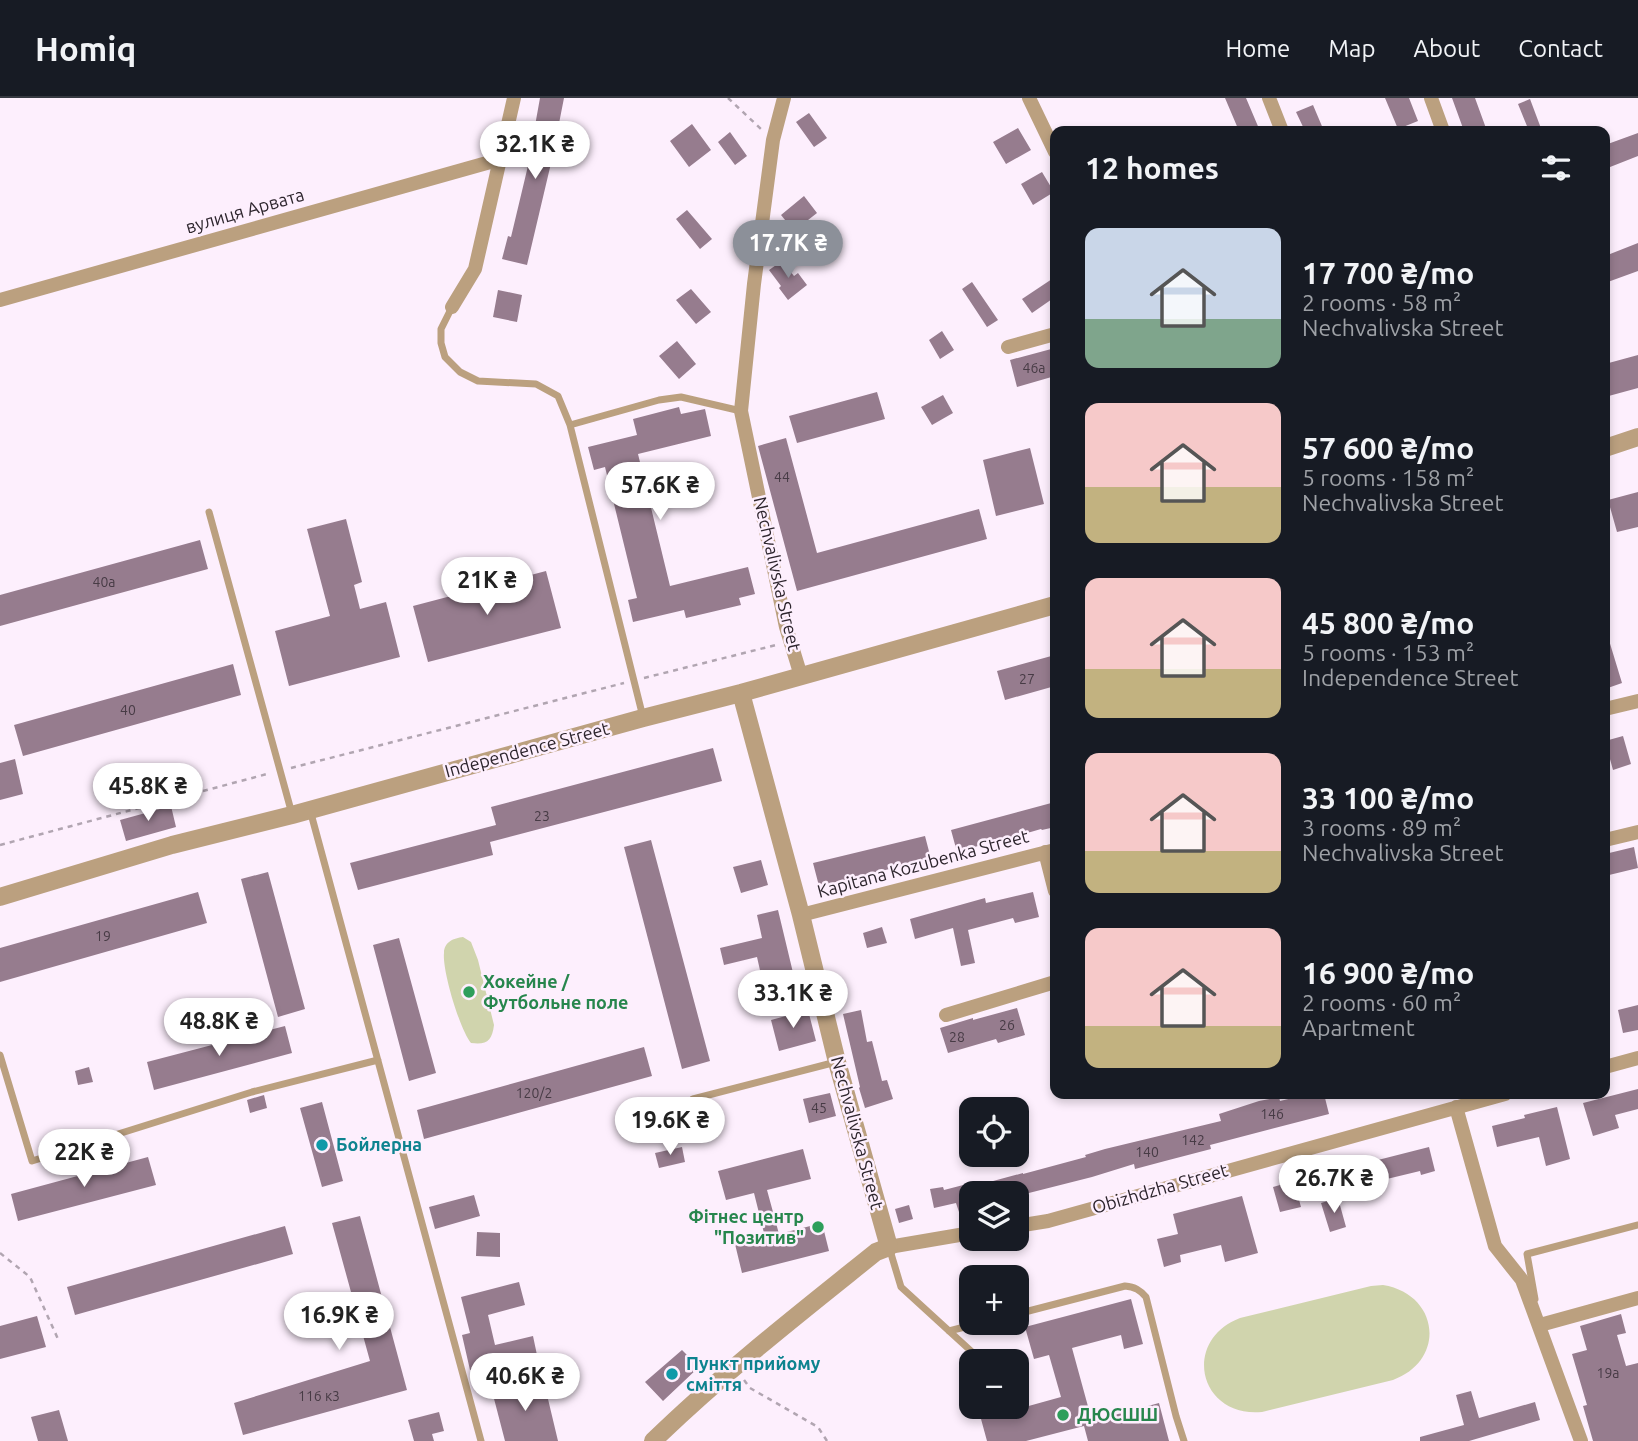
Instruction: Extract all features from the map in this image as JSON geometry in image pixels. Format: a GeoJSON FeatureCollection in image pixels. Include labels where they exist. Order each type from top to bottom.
{"type":"FeatureCollection","features":[{"type":"Feature","properties":{"kind":"street"},"geometry":{"type":"LineString","coordinates":[[452,307],[475,270],[514,98]]}},
{"type":"Feature","properties":{"kind":"street","name":"Nechvalivska Street"},"geometry":{"type":"LineString","coordinates":[[783,98],[773,140],[741,411],[786,627],[802,676]]}},
{"type":"Feature","properties":{"kind":"street"},"geometry":{"type":"LineString","coordinates":[[1029,98],[1050,142]]}},
{"type":"Feature","properties":{"kind":"street"},"geometry":{"type":"LineString","coordinates":[[1269,98],[1280,126]]}},
{"type":"Feature","properties":{"kind":"street"},"geometry":{"type":"LineString","coordinates":[[1431,98],[1441,126]]}},
{"type":"Feature","properties":{"kind":"street","name":"вулиця Арвата"},"geometry":{"type":"LineString","coordinates":[[0,300],[501,159]]}},
{"type":"Feature","properties":{"kind":"street"},"geometry":{"type":"LineString","coordinates":[[1008,347],[1050,335]]}},
{"type":"Feature","properties":{"kind":"street"},"geometry":{"type":"LineString","coordinates":[[1610,446],[1638,437]]}},
{"type":"Feature","properties":{"kind":"street","name":"Independence Street"},"geometry":{"type":"LineString","coordinates":[[0,897],[172,845],[741,693],[1050,606]]}},
{"type":"Feature","properties":{"kind":"street","name":"Nechvalivska Street"},"geometry":{"type":"LineString","coordinates":[[741,693],[801,915],[837,1062],[889,1247]]}},
{"type":"Feature","properties":{"kind":"street"},"geometry":{"type":"LineString","coordinates":[[1610,708],[1638,701]]}},
{"type":"Feature","properties":{"kind":"street"},"geometry":{"type":"LineString","coordinates":[[1610,839],[1638,832]]}},
{"type":"Feature","properties":{"kind":"street","name":"Kapitana Kozubenka Street"},"geometry":{"type":"LineString","coordinates":[[801,915],[1050,851]]}},
{"type":"Feature","properties":{"kind":"street"},"geometry":{"type":"LineString","coordinates":[[946,1015],[1050,984]]}},
{"type":"Feature","properties":{"kind":"street"},"geometry":{"type":"LineString","coordinates":[[1610,1066],[1638,1058]]}},
{"type":"Feature","properties":{"kind":"street","name":"Obizhdzha Street"},"geometry":{"type":"LineString","coordinates":[[1029,1224],[1486,1099]]}},
{"type":"Feature","properties":{"kind":"street"},"geometry":{"type":"LineString","coordinates":[[1456,1107],[1495,1246],[1522,1280],[1581,1441]]}},
{"type":"Feature","properties":{"kind":"street"},"geometry":{"type":"LineString","coordinates":[[653,1441],[734,1366],[876,1252],[889,1247],[959,1235]]}},
{"type":"Feature","properties":{"kind":"street"},"geometry":{"type":"LineString","coordinates":[[1540,1325],[1638,1298]]}},
{"type":"Feature","properties":{"kind":"lane"},"geometry":{"type":"LineString","coordinates":[[452,307],[441,329],[441,343],[445,357],[460,372],[478,381],[536,384],[558,396],[570,425],[643,718]]}},
{"type":"Feature","properties":{"kind":"lane"},"geometry":{"type":"LineString","coordinates":[[570,425],[659,400],[681,397],[741,411]]}},
{"type":"Feature","properties":{"kind":"lane"},"geometry":{"type":"LineString","coordinates":[[209,512],[292,815]]}},
{"type":"Feature","properties":{"kind":"lane"},"geometry":{"type":"LineString","coordinates":[[310,809],[481,1441]]}},
{"type":"Feature","properties":{"kind":"lane"},"geometry":{"type":"LineString","coordinates":[[0,1055],[32,1161],[252,1093],[378,1060]]}},
{"type":"Feature","properties":{"kind":"lane"},"geometry":{"type":"LineString","coordinates":[[693,1098],[837,1062]]}},
{"type":"Feature","properties":{"kind":"lane"},"geometry":{"type":"LineString","coordinates":[[1540,1325],[1527,1254],[1638,1225]]}},
{"type":"Feature","properties":{"kind":"lane"},"geometry":{"type":"LineString","coordinates":[[889,1247],[901,1287],[969,1349]]}},
{"type":"Feature","properties":{"kind":"lane"},"geometry":{"type":"LineString","coordinates":[[1029,1311],[1125,1286],[1141,1290],[1146,1297],[1184,1441]]}},
{"type":"Feature","properties":{"kind":"lane"},"geometry":{"type":"LineString","coordinates":[[949,1331],[959,1328]]}},
{"type":"Feature","properties":{"kind":"path"},"geometry":{"type":"LineString","coordinates":[[728,98],[773,140]]}},
{"type":"Feature","properties":{"kind":"path"},"geometry":{"type":"LineString","coordinates":[[0,845],[281,770],[791,641]]}},
{"type":"Feature","properties":{"kind":"path"},"geometry":{"type":"LineString","coordinates":[[0,1253],[30,1277],[58,1339]]}},
{"type":"Feature","properties":{"kind":"path"},"geometry":{"type":"LineString","coordinates":[[734,1366],[750,1388],[818,1427],[827,1441]]}},
{"type":"Feature","properties":{"kind":"green space","name":"Хокейне / Футбольне поле"},"geometry":{"type":"Polygon","coordinates":[[[463,937],[471,942],[478,960],[494,1025],[488,1041],[481,1043],[471,1043],[467,1036],[457,1013],[444,961],[448,943],[463,937]]]}},
{"type":"Feature","properties":{"kind":"green space"},"geometry":{"type":"Polygon","coordinates":[[[1383,1285],[1402,1291],[1416,1301],[1425,1314],[1429,1328],[1428,1344],[1422,1358],[1410,1371],[1393,1380],[1262,1412],[1241,1411],[1224,1403],[1212,1391],[1205,1376],[1204,1359],[1210,1343],[1221,1329],[1240,1318],[1383,1285]]]}},
{"type":"Feature","properties":{"kind":"building"},"geometry":{"type":"Polygon","coordinates":[[[540,98],[564,98],[527,265],[502,259],[508,236],[511,237],[527,170],[540,98]]]}},
{"type":"Feature","properties":{"kind":"building"},"geometry":{"type":"Polygon","coordinates":[[[1225,98],[1246,98],[1258,126],[1237,126],[1225,98]]]}},
{"type":"Feature","properties":{"kind":"building"},"geometry":{"type":"Polygon","coordinates":[[[1385,98],[1409,98],[1418,121],[1397,126],[1385,98]]]}},
{"type":"Feature","properties":{"kind":"building"},"geometry":{"type":"Polygon","coordinates":[[[1452,98],[1475,98],[1485,126],[1462,126],[1452,98]]]}},
{"type":"Feature","properties":{"kind":"building"},"geometry":{"type":"Polygon","coordinates":[[[1530,99],[1540,126],[1527,126],[1518,104],[1530,99]]]}},
{"type":"Feature","properties":{"kind":"building"},"geometry":{"type":"Polygon","coordinates":[[[1313,105],[1322,126],[1303,126],[1296,112],[1313,105]]]}},
{"type":"Feature","properties":{"kind":"building"},"geometry":{"type":"Polygon","coordinates":[[[809,113],[827,138],[814,147],[796,122],[809,113]]]}},
{"type":"Feature","properties":{"kind":"building"},"geometry":{"type":"Polygon","coordinates":[[[692,124],[711,150],[689,167],[670,141],[692,124]]]}},
{"type":"Feature","properties":{"kind":"building"},"geometry":{"type":"Polygon","coordinates":[[[1018,128],[1031,150],[1006,164],[993,142],[1018,128]]]}},
{"type":"Feature","properties":{"kind":"building"},"geometry":{"type":"Polygon","coordinates":[[[730,132],[747,156],[735,165],[718,142],[730,132]]]}},
{"type":"Feature","properties":{"kind":"building"},"geometry":{"type":"Polygon","coordinates":[[[1638,133],[1638,156],[1610,167],[1610,143],[1638,133]]]}},
{"type":"Feature","properties":{"kind":"building"},"geometry":{"type":"Polygon","coordinates":[[[1042,172],[1050,185],[1050,194],[1033,205],[1021,184],[1042,172]]]}},
{"type":"Feature","properties":{"kind":"building"},"geometry":{"type":"Polygon","coordinates":[[[804,196],[817,213],[794,231],[781,215],[804,196]]]}},
{"type":"Feature","properties":{"kind":"building"},"geometry":{"type":"Polygon","coordinates":[[[687,210],[712,239],[700,249],[676,219],[687,210]]]}},
{"type":"Feature","properties":{"kind":"building"},"geometry":{"type":"Polygon","coordinates":[[[1638,243],[1638,271],[1610,281],[1610,254],[1638,243]]]}},
{"type":"Feature","properties":{"kind":"building"},"geometry":{"type":"Polygon","coordinates":[[[782,261],[794,276],[798,273],[807,285],[788,300],[769,270],[782,261]]]}},
{"type":"Feature","properties":{"kind":"building"},"geometry":{"type":"Polygon","coordinates":[[[1050,280],[1050,300],[1032,313],[1022,299],[1050,280]]]}},
{"type":"Feature","properties":{"kind":"building"},"geometry":{"type":"Polygon","coordinates":[[[972,282],[998,320],[987,327],[962,289],[972,282]]]}},
{"type":"Feature","properties":{"kind":"building"},"geometry":{"type":"Polygon","coordinates":[[[691,289],[711,312],[696,324],[676,300],[691,289]]]}},
{"type":"Feature","properties":{"kind":"building"},"geometry":{"type":"Polygon","coordinates":[[[498,290],[522,295],[517,322],[493,317],[498,290]]]}},
{"type":"Feature","properties":{"kind":"building"},"geometry":{"type":"Polygon","coordinates":[[[942,331],[954,350],[940,359],[929,340],[942,331]]]}},
{"type":"Feature","properties":{"kind":"building"},"geometry":{"type":"Polygon","coordinates":[[[677,341],[696,364],[679,379],[659,356],[677,341]]]}},
{"type":"Feature","properties":{"kind":"building"},"geometry":{"type":"Polygon","coordinates":[[[1050,349],[1050,377],[1017,387],[1010,360],[1050,349]]]}},
{"type":"Feature","properties":{"kind":"building"},"geometry":{"type":"Polygon","coordinates":[[[1638,355],[1638,388],[1610,396],[1610,363],[1638,355]]]}},
{"type":"Feature","properties":{"kind":"building"},"geometry":{"type":"Polygon","coordinates":[[[877,392],[885,419],[797,443],[789,416],[877,392]]]}},
{"type":"Feature","properties":{"kind":"building"},"geometry":{"type":"Polygon","coordinates":[[[943,395],[953,413],[932,425],[921,407],[943,395]]]}},
{"type":"Feature","properties":{"kind":"building"},"geometry":{"type":"Polygon","coordinates":[[[679,407],[681,414],[705,409],[711,436],[638,454],[670,586],[748,567],[755,594],[739,598],[741,605],[686,618],[684,610],[633,622],[628,600],[637,598],[605,467],[594,470],[588,447],[637,435],[633,419],[679,407]]]}},
{"type":"Feature","properties":{"kind":"building"},"geometry":{"type":"Polygon","coordinates":[[[786,438],[817,553],[979,509],[987,539],[797,591],[758,446],[786,438]]]}},
{"type":"Feature","properties":{"kind":"building"},"geometry":{"type":"Polygon","coordinates":[[[1030,448],[1044,504],[996,516],[983,460],[1030,448]]]}},
{"type":"Feature","properties":{"kind":"building"},"geometry":{"type":"Polygon","coordinates":[[[1638,492],[1638,527],[1617,532],[1610,499],[1638,492]]]}},
{"type":"Feature","properties":{"kind":"building"},"geometry":{"type":"Polygon","coordinates":[[[346,519],[362,582],[354,585],[360,609],[386,602],[400,657],[289,686],[275,631],[330,616],[307,529],[346,519]]]}},
{"type":"Feature","properties":{"kind":"building"},"geometry":{"type":"Polygon","coordinates":[[[200,540],[208,569],[0,626],[0,595],[200,540]]]}},
{"type":"Feature","properties":{"kind":"building"},"geometry":{"type":"Polygon","coordinates":[[[546,571],[561,628],[428,662],[413,606],[546,571]]]}},
{"type":"Feature","properties":{"kind":"building"},"geometry":{"type":"Polygon","coordinates":[[[1610,644],[1622,683],[1610,687],[1610,644]]]}},
{"type":"Feature","properties":{"kind":"building"},"geometry":{"type":"Polygon","coordinates":[[[1050,656],[1050,687],[1005,700],[997,671],[1050,656]]]}},
{"type":"Feature","properties":{"kind":"building"},"geometry":{"type":"Polygon","coordinates":[[[233,664],[241,695],[23,756],[14,725],[233,664]]]}},
{"type":"Feature","properties":{"kind":"building"},"geometry":{"type":"Polygon","coordinates":[[[1623,736],[1631,764],[1613,770],[1610,740],[1623,736]]]}},
{"type":"Feature","properties":{"kind":"building"},"geometry":{"type":"Polygon","coordinates":[[[713,748],[722,781],[490,842],[493,855],[358,890],[350,863],[496,825],[491,807],[713,748]]]}},
{"type":"Feature","properties":{"kind":"building"},"geometry":{"type":"Polygon","coordinates":[[[15,759],[23,794],[0,800],[0,763],[15,759]]]}},
{"type":"Feature","properties":{"kind":"building"},"geometry":{"type":"Polygon","coordinates":[[[1050,803],[1050,828],[957,852],[951,830],[1050,803]]]}},
{"type":"Feature","properties":{"kind":"building"},"geometry":{"type":"Polygon","coordinates":[[[171,806],[176,827],[126,841],[120,820],[171,806]]]}},
{"type":"Feature","properties":{"kind":"building"},"geometry":{"type":"Polygon","coordinates":[[[925,836],[931,859],[819,886],[813,863],[925,836]]]}},
{"type":"Feature","properties":{"kind":"building"},"geometry":{"type":"Polygon","coordinates":[[[651,840],[710,1061],[682,1069],[624,847],[651,840]]]}},
{"type":"Feature","properties":{"kind":"building"},"geometry":{"type":"Polygon","coordinates":[[[1634,847],[1638,868],[1610,875],[1610,853],[1634,847]]]}},
{"type":"Feature","properties":{"kind":"building"},"geometry":{"type":"Polygon","coordinates":[[[761,860],[768,885],[741,893],[733,867],[761,860]]]}},
{"type":"Feature","properties":{"kind":"building"},"geometry":{"type":"Polygon","coordinates":[[[268,872],[305,1009],[278,1017],[241,879],[268,872]]]}},
{"type":"Feature","properties":{"kind":"building"},"geometry":{"type":"Polygon","coordinates":[[[198,892],[207,923],[0,982],[0,948],[198,892]]]}},
{"type":"Feature","properties":{"kind":"building"},"geometry":{"type":"Polygon","coordinates":[[[1033,892],[1039,917],[1015,923],[1013,918],[968,930],[975,963],[961,966],[953,928],[915,939],[910,919],[985,898],[986,903],[1033,892]]]}},
{"type":"Feature","properties":{"kind":"building"},"geometry":{"type":"Polygon","coordinates":[[[778,910],[795,981],[764,988],[757,957],[724,965],[720,948],[762,938],[757,915],[778,910]]]}},
{"type":"Feature","properties":{"kind":"building"},"geometry":{"type":"Polygon","coordinates":[[[882,927],[887,943],[867,948],[863,933],[882,927]]]}},
{"type":"Feature","properties":{"kind":"building"},"geometry":{"type":"Polygon","coordinates":[[[399,938],[436,1073],[409,1081],[373,945],[399,938]]]}},
{"type":"Feature","properties":{"kind":"building"},"geometry":{"type":"Polygon","coordinates":[[[1638,1005],[1638,1030],[1623,1033],[1618,1010],[1638,1005]]]}},
{"type":"Feature","properties":{"kind":"building"},"geometry":{"type":"Polygon","coordinates":[[[1017,1008],[1025,1035],[998,1043],[996,1039],[948,1053],[940,1028],[1017,1008]]]}},
{"type":"Feature","properties":{"kind":"building"},"geometry":{"type":"Polygon","coordinates":[[[808,1010],[816,1041],[779,1051],[771,1020],[808,1010]]]}},
{"type":"Feature","properties":{"kind":"building"},"geometry":{"type":"Polygon","coordinates":[[[861,1010],[867,1042],[872,1041],[882,1081],[887,1080],[893,1099],[865,1108],[843,1014],[861,1010]]]}},
{"type":"Feature","properties":{"kind":"building"},"geometry":{"type":"Polygon","coordinates":[[[285,1026],[292,1053],[154,1090],[147,1062],[285,1026]]]}},
{"type":"Feature","properties":{"kind":"building"},"geometry":{"type":"Polygon","coordinates":[[[644,1047],[652,1076],[424,1139],[417,1110],[644,1047]]]}},
{"type":"Feature","properties":{"kind":"building"},"geometry":{"type":"Polygon","coordinates":[[[89,1067],[93,1082],[78,1085],[75,1071],[89,1067]]]}},
{"type":"Feature","properties":{"kind":"building"},"geometry":{"type":"Polygon","coordinates":[[[1638,1089],[1638,1109],[1615,1115],[1619,1128],[1593,1136],[1583,1103],[1610,1099],[1610,1096],[1638,1089]]]}},
{"type":"Feature","properties":{"kind":"building"},"geometry":{"type":"Polygon","coordinates":[[[830,1093],[836,1116],[809,1123],[803,1099],[830,1093]]]}},
{"type":"Feature","properties":{"kind":"building"},"geometry":{"type":"Polygon","coordinates":[[[264,1095],[267,1108],[250,1113],[247,1100],[264,1095]]]}},
{"type":"Feature","properties":{"kind":"building"},"geometry":{"type":"Polygon","coordinates":[[[1325,1099],[1329,1114],[1210,1145],[1211,1149],[1135,1169],[1134,1164],[1029,1193],[1029,1181],[993,1181],[1086,1157],[1085,1155],[1105,1149],[1221,1121],[1219,1114],[1259,1101],[1325,1099]]]}},
{"type":"Feature","properties":{"kind":"building","name":"Бойлерна"},"geometry":{"type":"Polygon","coordinates":[[[322,1102],[343,1181],[322,1187],[300,1108],[322,1102]]]}},
{"type":"Feature","properties":{"kind":"building"},"geometry":{"type":"Polygon","coordinates":[[[1557,1107],[1570,1159],[1546,1166],[1539,1137],[1497,1147],[1492,1126],[1557,1107]]]}},
{"type":"Feature","properties":{"kind":"building"},"geometry":{"type":"Polygon","coordinates":[[[682,1147],[685,1162],[659,1168],[655,1153],[682,1147]]]}},
{"type":"Feature","properties":{"kind":"building"},"geometry":{"type":"Polygon","coordinates":[[[1429,1147],[1435,1171],[1421,1175],[1420,1171],[1362,1185],[1363,1189],[1339,1195],[1334,1174],[1429,1147]]]}},
{"type":"Feature","properties":{"kind":"building"},"geometry":{"type":"Polygon","coordinates":[[[803,1149],[811,1179],[767,1190],[779,1234],[822,1223],[829,1251],[742,1273],[735,1244],[765,1237],[754,1193],[726,1200],[718,1171],[803,1149]]]}},
{"type":"Feature","properties":{"kind":"building"},"geometry":{"type":"Polygon","coordinates":[[[148,1157],[156,1185],[18,1221],[11,1194],[148,1157]]]}},
{"type":"Feature","properties":{"kind":"building"},"geometry":{"type":"Polygon","coordinates":[[[1294,1181],[1301,1207],[1280,1212],[1273,1187],[1294,1181]]]}},
{"type":"Feature","properties":{"kind":"building"},"geometry":{"type":"Polygon","coordinates":[[[959,1186],[959,1212],[956,1203],[934,1208],[930,1189],[943,1187],[944,1190],[959,1186]]]}},
{"type":"Feature","properties":{"kind":"building"},"geometry":{"type":"Polygon","coordinates":[[[474,1195],[480,1216],[435,1229],[429,1207],[474,1195]]]}},
{"type":"Feature","properties":{"kind":"building"},"geometry":{"type":"Polygon","coordinates":[[[1242,1196],[1258,1253],[1225,1262],[1221,1245],[1180,1255],[1181,1262],[1164,1267],[1157,1239],[1178,1234],[1173,1214],[1242,1196]]]}},
{"type":"Feature","properties":{"kind":"building"},"geometry":{"type":"Polygon","coordinates":[[[1338,1198],[1346,1227],[1330,1232],[1321,1203],[1338,1198]]]}},
{"type":"Feature","properties":{"kind":"building"},"geometry":{"type":"Polygon","coordinates":[[[909,1205],[913,1219],[899,1223],[895,1209],[909,1205]]]}},
{"type":"Feature","properties":{"kind":"building"},"geometry":{"type":"Polygon","coordinates":[[[360,1216],[407,1390],[243,1435],[234,1403],[370,1361],[332,1223],[360,1216]]]}},
{"type":"Feature","properties":{"kind":"building"},"geometry":{"type":"Polygon","coordinates":[[[285,1226],[293,1254],[75,1315],[67,1287],[285,1226]]]}},
{"type":"Feature","properties":{"kind":"building"},"geometry":{"type":"Polygon","coordinates":[[[477,1232],[500,1233],[500,1257],[476,1256],[477,1232]]]}},
{"type":"Feature","properties":{"kind":"building"},"geometry":{"type":"Polygon","coordinates":[[[519,1282],[525,1305],[488,1315],[495,1345],[533,1336],[537,1355],[470,1370],[462,1335],[470,1333],[461,1297],[519,1282]]]}},
{"type":"Feature","properties":{"kind":"building"},"geometry":{"type":"Polygon","coordinates":[[[1131,1299],[1143,1344],[1124,1349],[1121,1335],[1072,1348],[1092,1421],[1159,1403],[1169,1441],[1088,1441],[1084,1426],[1026,1441],[987,1441],[981,1419],[1029,1419],[1029,1406],[1061,1397],[1049,1355],[1034,1359],[1027,1335],[1029,1326],[1131,1299]]]}},
{"type":"Feature","properties":{"kind":"building"},"geometry":{"type":"Polygon","coordinates":[[[1621,1314],[1626,1333],[1617,1335],[1626,1366],[1638,1363],[1638,1441],[1593,1441],[1583,1406],[1587,1405],[1572,1354],[1587,1350],[1580,1326],[1621,1314]]]}},
{"type":"Feature","properties":{"kind":"building"},"geometry":{"type":"Polygon","coordinates":[[[37,1316],[46,1347],[0,1359],[0,1326],[37,1316]]]}},
{"type":"Feature","properties":{"kind":"building","name":"Пункт прийому сміття"},"geometry":{"type":"Polygon","coordinates":[[[682,1350],[699,1367],[663,1401],[645,1382],[682,1350]]]}},
{"type":"Feature","properties":{"kind":"building"},"geometry":{"type":"Polygon","coordinates":[[[543,1378],[558,1441],[505,1441],[492,1391],[543,1378]]]}},
{"type":"Feature","properties":{"kind":"building"},"geometry":{"type":"Polygon","coordinates":[[[1471,1391],[1479,1418],[1535,1402],[1540,1420],[1469,1441],[1420,1441],[1420,1437],[1464,1425],[1456,1395],[1471,1391]]]}},
{"type":"Feature","properties":{"kind":"building"},"geometry":{"type":"Polygon","coordinates":[[[59,1410],[68,1441],[38,1441],[31,1417],[59,1410]]]}},
{"type":"Feature","properties":{"kind":"building"},"geometry":{"type":"Polygon","coordinates":[[[439,1412],[444,1431],[432,1434],[434,1441],[414,1441],[408,1420],[439,1412]]]}},
{"type":"Feature","properties":{"kind":"place","name":"Хокейне / Футбольне поле"},"geometry":{"type":"Point","coordinates":[469,992]}},
{"type":"Feature","properties":{"kind":"place","name":"Бойлерна"},"geometry":{"type":"Point","coordinates":[322,1145]}},
{"type":"Feature","properties":{"kind":"place","name":"Фітнес центр \"Позитив\""},"geometry":{"type":"Point","coordinates":[818,1227]}},
{"type":"Feature","properties":{"kind":"place","name":"Пункт прийому сміття"},"geometry":{"type":"Point","coordinates":[672,1374]}},
{"type":"Feature","properties":{"kind":"place","name":"ДЮСШШ"},"geometry":{"type":"Point","coordinates":[1063,1415]}}]}
